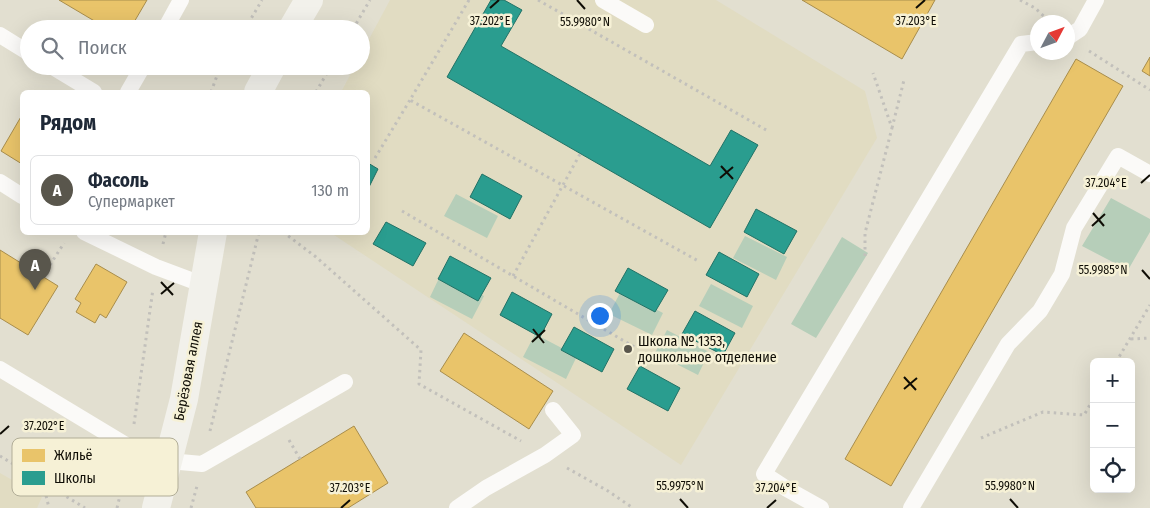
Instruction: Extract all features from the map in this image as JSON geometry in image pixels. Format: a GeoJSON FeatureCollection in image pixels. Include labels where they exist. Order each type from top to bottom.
{"type":"FeatureCollection","features":[{"type":"Feature","properties":{"kind":"street"},"geometry":{"type":"LineString","coordinates":[[297,20],[309,0]]}},
{"type":"Feature","properties":{"kind":"street"},"geometry":{"type":"LineString","coordinates":[[259,90],[267,75]]}},
{"type":"Feature","properties":{"kind":"street","name":"Берёзовая аллея"},"geometry":{"type":"LineString","coordinates":[[174,438],[184,398],[212,235]]}},
{"type":"Feature","properties":{"kind":"lane"},"geometry":{"type":"LineString","coordinates":[[170,20],[182,0]]}},
{"type":"Feature","properties":{"kind":"lane"},"geometry":{"type":"LineString","coordinates":[[603,0],[646,24]]}},
{"type":"Feature","properties":{"kind":"lane"},"geometry":{"type":"LineString","coordinates":[[1075,32],[1080,29],[1096,0]]}},
{"type":"Feature","properties":{"kind":"lane"},"geometry":{"type":"LineString","coordinates":[[0,35],[20,47]]}},
{"type":"Feature","properties":{"kind":"lane"},"geometry":{"type":"LineString","coordinates":[[822,508],[764,474],[1021,44],[1030,43]]}},
{"type":"Feature","properties":{"kind":"lane"},"geometry":{"type":"LineString","coordinates":[[66,75],[91,90]]}},
{"type":"Feature","properties":{"kind":"lane"},"geometry":{"type":"LineString","coordinates":[[129,90],[138,75]]}},
{"type":"Feature","properties":{"kind":"lane"},"geometry":{"type":"LineString","coordinates":[[911,508],[1008,344],[1040,311],[1062,274],[1074,228],[1118,156],[1150,174]]}},
{"type":"Feature","properties":{"kind":"lane"},"geometry":{"type":"LineString","coordinates":[[0,182],[20,195]]}},
{"type":"Feature","properties":{"kind":"lane"},"geometry":{"type":"LineString","coordinates":[[90,235],[156,267],[204,285]]}},
{"type":"Feature","properties":{"kind":"lane"},"geometry":{"type":"LineString","coordinates":[[0,369],[114,438]]}},
{"type":"Feature","properties":{"kind":"lane"},"geometry":{"type":"LineString","coordinates":[[178,462],[202,464],[345,382]]}},
{"type":"Feature","properties":{"kind":"lane"},"geometry":{"type":"LineString","coordinates":[[457,508],[486,488],[544,455],[572,435],[553,410]]}},
{"type":"Feature","properties":{"kind":"path"},"geometry":{"type":"LineString","coordinates":[[250,20],[262,0]]}},
{"type":"Feature","properties":{"kind":"path"},"geometry":{"type":"LineString","coordinates":[[358,20],[370,0]]}},
{"type":"Feature","properties":{"kind":"path"},"geometry":{"type":"LineString","coordinates":[[375,158],[469,0]]}},
{"type":"Feature","properties":{"kind":"path"},"geometry":{"type":"LineString","coordinates":[[538,0],[768,131]]}},
{"type":"Feature","properties":{"kind":"path"},"geometry":{"type":"LineString","coordinates":[[1020,0],[1043,15]]}},
{"type":"Feature","properties":{"kind":"path"},"geometry":{"type":"LineString","coordinates":[[1084,48],[1150,90]]}},
{"type":"Feature","properties":{"kind":"path"},"geometry":{"type":"LineString","coordinates":[[873,73],[892,128]]}},
{"type":"Feature","properties":{"kind":"path"},"geometry":{"type":"LineString","coordinates":[[212,90],[217,75]]}},
{"type":"Feature","properties":{"kind":"path"},"geometry":{"type":"LineString","coordinates":[[317,90],[326,75]]}},
{"type":"Feature","properties":{"kind":"path"},"geometry":{"type":"LineString","coordinates":[[870,297],[866,293],[865,233],[904,80]]}},
{"type":"Feature","properties":{"kind":"path"},"geometry":{"type":"LineString","coordinates":[[410,100],[700,262]]}},
{"type":"Feature","properties":{"kind":"path"},"geometry":{"type":"LineString","coordinates":[[513,276],[580,154]]}},
{"type":"Feature","properties":{"kind":"path"},"geometry":{"type":"LineString","coordinates":[[402,211],[636,348]]}},
{"type":"Feature","properties":{"kind":"path"},"geometry":{"type":"LineString","coordinates":[[132,438],[156,267],[165,235]]}},
{"type":"Feature","properties":{"kind":"path"},"geometry":{"type":"LineString","coordinates":[[192,508],[258,235]]}},
{"type":"Feature","properties":{"kind":"path"},"geometry":{"type":"LineString","coordinates":[[287,235],[316,257],[421,350],[419,384],[608,491],[633,508]]}},
{"type":"Feature","properties":{"kind":"path"},"geometry":{"type":"LineString","coordinates":[[291,235],[292,239]]}},
{"type":"Feature","properties":{"kind":"path"},"geometry":{"type":"LineString","coordinates":[[43,276],[66,240]]}},
{"type":"Feature","properties":{"kind":"path"},"geometry":{"type":"LineString","coordinates":[[1118,358],[1150,304]]}},
{"type":"Feature","properties":{"kind":"path"},"geometry":{"type":"LineString","coordinates":[[1130,339],[1150,338]]}},
{"type":"Feature","properties":{"kind":"path"},"geometry":{"type":"LineString","coordinates":[[943,454],[1042,412],[1084,414],[1091,403]]}},
{"type":"Feature","properties":{"kind":"path"},"geometry":{"type":"LineString","coordinates":[[0,456],[12,464]]}},
{"type":"Feature","properties":{"kind":"path"},"geometry":{"type":"LineString","coordinates":[[65,496],[85,508]]}},
{"type":"Feature","properties":{"kind":"shaded area","name":"Школа № 1353, дошкольное отделение"},"geometry":{"type":"Polygon","coordinates":[[[390,0],[716,0],[865,91],[877,138],[681,465],[334,235],[370,235],[370,90],[342,90],[350,75],[370,75],[370,37],[390,0]]]}},
{"type":"Feature","properties":{"kind":"shaded area"},"geometry":{"type":"Polygon","coordinates":[[[0,473],[12,480],[12,496],[42,497],[37,508],[0,508],[0,473]]]}},
{"type":"Feature","properties":{"kind":"green space"},"geometry":{"type":"Polygon","coordinates":[[[456,194],[498,216],[487,238],[444,216],[456,194]]]}},
{"type":"Feature","properties":{"kind":"green space"},"geometry":{"type":"Polygon","coordinates":[[[1111,198],[1150,219],[1150,232],[1128,270],[1082,246],[1111,198]]]}},
{"type":"Feature","properties":{"kind":"green space"},"geometry":{"type":"Polygon","coordinates":[[[745,236],[787,257],[776,280],[733,258],[745,236]]]}},
{"type":"Feature","properties":{"kind":"green space"},"geometry":{"type":"Polygon","coordinates":[[[842,237],[868,253],[816,338],[791,324],[842,237]]]}},
{"type":"Feature","properties":{"kind":"green space"},"geometry":{"type":"Polygon","coordinates":[[[441,274],[484,296],[472,319],[430,297],[441,274]]]}},
{"type":"Feature","properties":{"kind":"green space"},"geometry":{"type":"Polygon","coordinates":[[[711,284],[753,306],[742,328],[699,306],[711,284]]]}},
{"type":"Feature","properties":{"kind":"green space"},"geometry":{"type":"Polygon","coordinates":[[[621,291],[663,313],[652,335],[609,314],[621,291]]]}},
{"type":"Feature","properties":{"kind":"green space"},"geometry":{"type":"Polygon","coordinates":[[[667,330],[709,352],[698,375],[655,353],[667,330]]]}},
{"type":"Feature","properties":{"kind":"green space"},"geometry":{"type":"Polygon","coordinates":[[[535,334],[577,356],[566,379],[523,357],[535,334]]]}},
{"type":"Feature","properties":{"kind":"building: Жильё"},"geometry":{"type":"Polygon","coordinates":[[[59,0],[147,0],[135,20],[93,20],[59,0]]]}},
{"type":"Feature","properties":{"kind":"building: Жильё"},"geometry":{"type":"Polygon","coordinates":[[[802,0],[935,0],[902,59],[802,0]]]}},
{"type":"Feature","properties":{"kind":"building: Жильё"},"geometry":{"type":"Polygon","coordinates":[[[1150,57],[1150,76],[1142,71],[1150,57]]]}},
{"type":"Feature","properties":{"kind":"building: Жильё"},"geometry":{"type":"Polygon","coordinates":[[[1076,59],[1123,86],[891,486],[845,459],[1076,59]]]}},
{"type":"Feature","properties":{"kind":"building: Жильё"},"geometry":{"type":"Polygon","coordinates":[[[20,118],[20,163],[1,151],[20,118]]]}},
{"type":"Feature","properties":{"kind":"building: Жильё"},"geometry":{"type":"Polygon","coordinates":[[[0,250],[58,286],[28,335],[0,318],[0,250]]]}},
{"type":"Feature","properties":{"kind":"building: Жильё"},"geometry":{"type":"Polygon","coordinates":[[[96,264],[127,282],[106,318],[100,314],[95,323],[76,312],[81,303],[75,299],[96,264]]]}},
{"type":"Feature","properties":{"kind":"building: Жильё"},"geometry":{"type":"Polygon","coordinates":[[[464,333],[553,391],[529,429],[440,371],[464,333]]]}},
{"type":"Feature","properties":{"kind":"building: Жильё"},"geometry":{"type":"Polygon","coordinates":[[[354,426],[388,483],[348,508],[256,508],[246,492],[354,426]]]}},
{"type":"Feature","properties":{"kind":"building: Школы"},"geometry":{"type":"Polygon","coordinates":[[[491,0],[504,0],[522,10],[501,46],[710,166],[731,130],[758,145],[710,228],[447,77],[491,0]]]}},
{"type":"Feature","properties":{"kind":"building: Школы"},"geometry":{"type":"Polygon","coordinates":[[[370,164],[378,169],[370,185],[370,164]]]}},
{"type":"Feature","properties":{"kind":"building: Школы"},"geometry":{"type":"Polygon","coordinates":[[[482,174],[522,196],[510,219],[470,197],[482,174]]]}},
{"type":"Feature","properties":{"kind":"building: Школы"},"geometry":{"type":"Polygon","coordinates":[[[756,209],[797,231],[784,254],[744,232],[756,209]]]}},
{"type":"Feature","properties":{"kind":"building: Школы"},"geometry":{"type":"Polygon","coordinates":[[[386,222],[426,243],[413,266],[373,244],[386,222]]]}},
{"type":"Feature","properties":{"kind":"building: Школы"},"geometry":{"type":"Polygon","coordinates":[[[719,252],[759,274],[747,297],[706,275],[719,252]]]}},
{"type":"Feature","properties":{"kind":"building: Школы"},"geometry":{"type":"Polygon","coordinates":[[[450,256],[491,278],[478,301],[438,279],[450,256]]]}},
{"type":"Feature","properties":{"kind":"building: Школы"},"geometry":{"type":"Polygon","coordinates":[[[628,268],[668,290],[655,312],[615,291],[628,268]]]}},
{"type":"Feature","properties":{"kind":"building: Школы"},"geometry":{"type":"Polygon","coordinates":[[[512,292],[552,314],[540,337],[500,315],[512,292]]]}},
{"type":"Feature","properties":{"kind":"building: Школы"},"geometry":{"type":"Polygon","coordinates":[[[695,311],[735,333],[723,355],[682,334],[695,311]]]}},
{"type":"Feature","properties":{"kind":"building: Школы"},"geometry":{"type":"Polygon","coordinates":[[[574,327],[614,349],[602,372],[561,350],[574,327]]]}},
{"type":"Feature","properties":{"kind":"building: Школы"},"geometry":{"type":"Polygon","coordinates":[[[640,366],[680,388],[668,411],[627,389],[640,366]]]}},
{"type":"Feature","properties":{"kind":"place","name":"Фасоль"},"geometry":{"type":"Point","coordinates":[35,290]}},
{"type":"Feature","properties":{"kind":"place","name":"Школа № 1353, дошкольное отделение"},"geometry":{"type":"Point","coordinates":[628,349]}}]}
